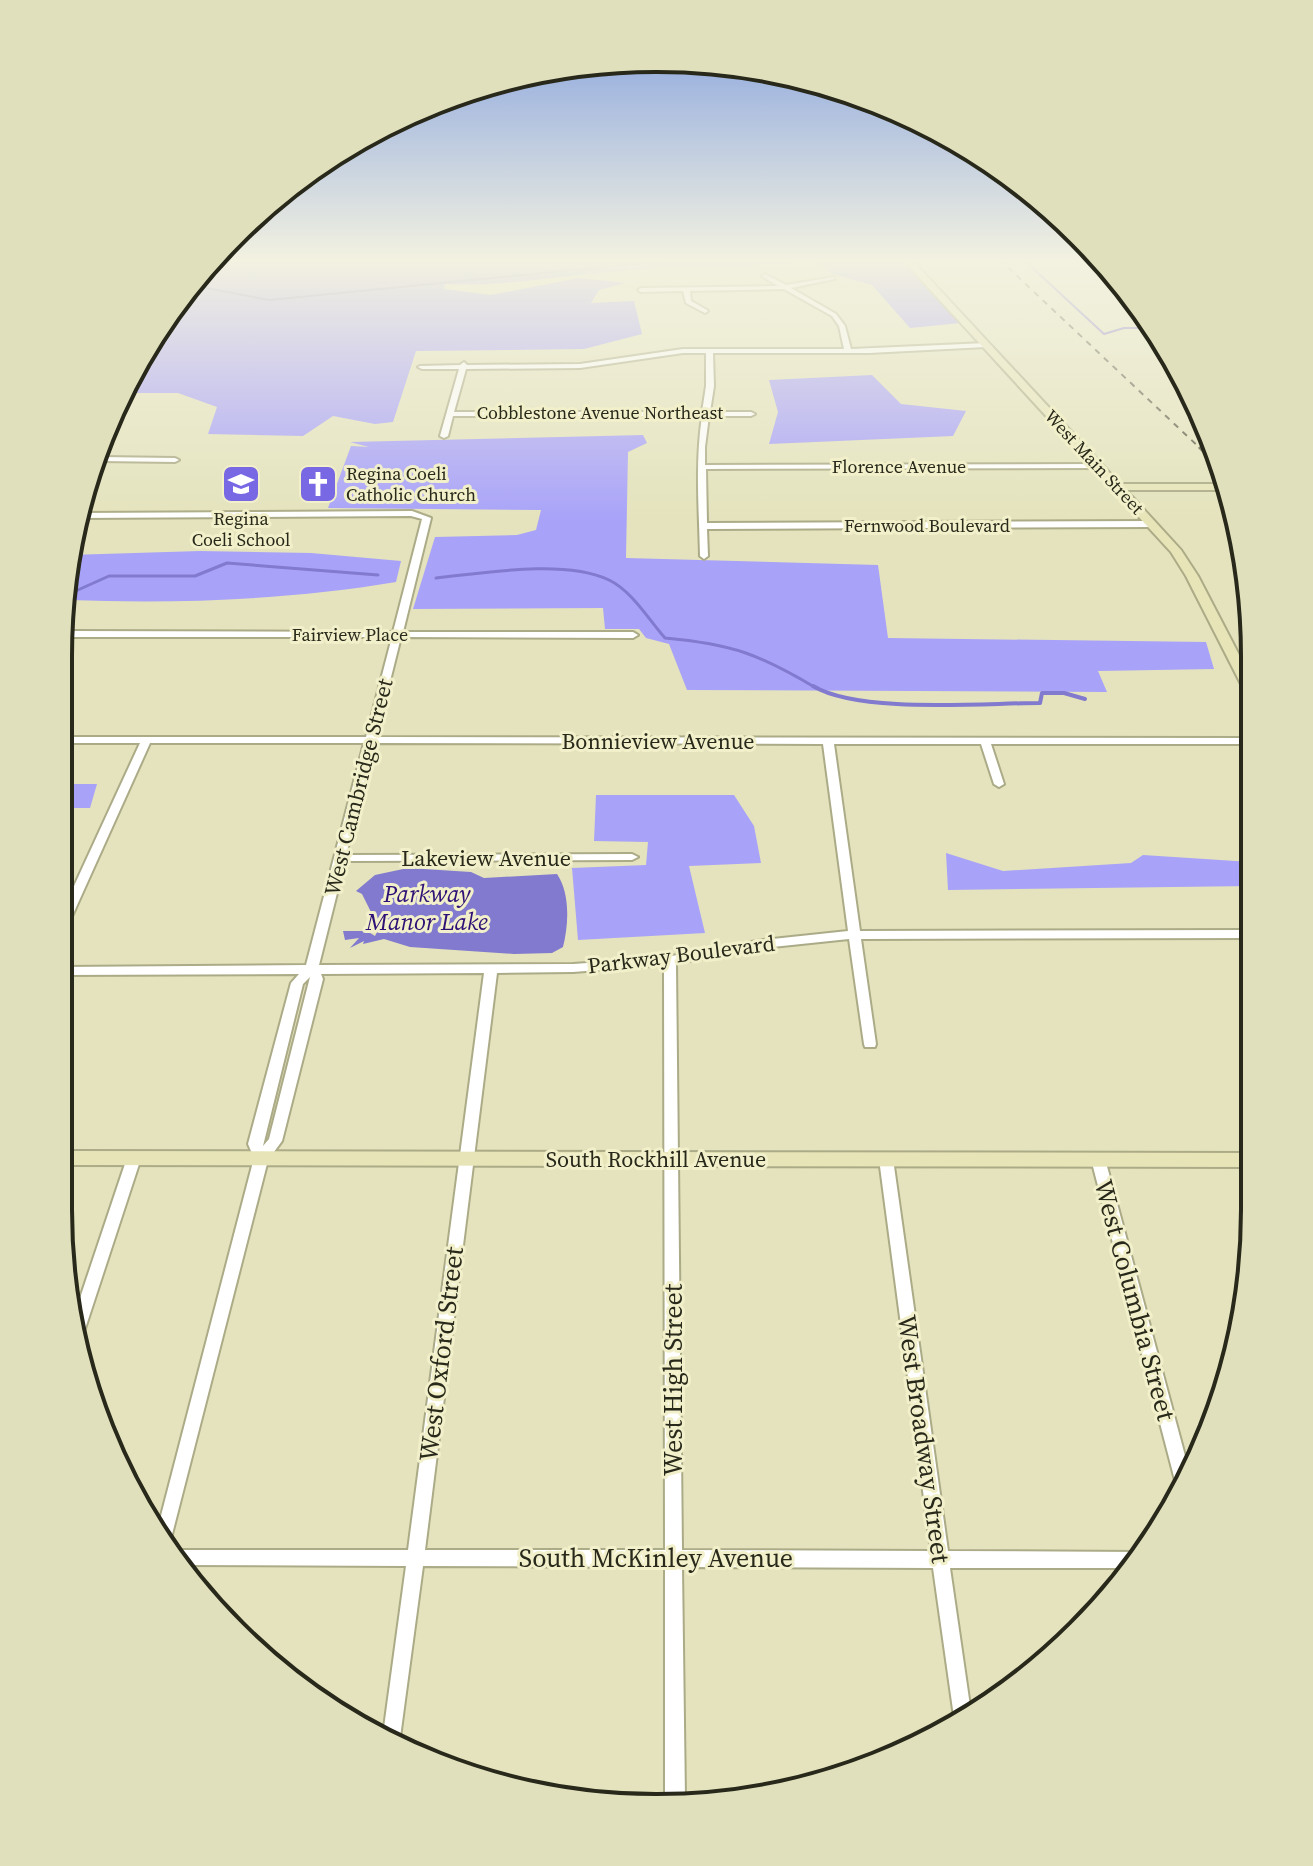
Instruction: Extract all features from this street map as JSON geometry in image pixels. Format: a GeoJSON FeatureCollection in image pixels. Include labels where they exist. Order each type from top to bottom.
{"type":"FeatureCollection","features":[{"type":"Feature","properties":{"kind":"street"},"geometry":{"type":"LineString","coordinates":[[846,346],[848,351]]}},
{"type":"Feature","properties":{"kind":"street"},"geometry":{"type":"LineString","coordinates":[[422,367],[580,366],[663,353],[961,346]]}},
{"type":"Feature","properties":{"kind":"street","name":"West Main Street"},"geometry":{"type":"LineString","coordinates":[[987,346],[1152,524],[1188,569],[1241,671]]}},
{"type":"Feature","properties":{"kind":"street"},"geometry":{"type":"LineString","coordinates":[[704,556],[701,467],[710,386],[709,351]]}},
{"type":"Feature","properties":{"kind":"street"},"geometry":{"type":"LineString","coordinates":[[580,355],[580,366]]}},
{"type":"Feature","properties":{"kind":"street"},"geometry":{"type":"LineString","coordinates":[[444,436],[463,365]]}},
{"type":"Feature","properties":{"kind":"street","name":"Cobblestone Avenue Northeast"},"geometry":{"type":"LineString","coordinates":[[450,414],[751,414]]}},
{"type":"Feature","properties":{"kind":"street"},"geometry":{"type":"LineString","coordinates":[[107,459],[175,460]]}},
{"type":"Feature","properties":{"kind":"street","name":"Florence Avenue"},"geometry":{"type":"LineString","coordinates":[[701,467],[1097,466]]}},
{"type":"Feature","properties":{"kind":"street"},"geometry":{"type":"LineString","coordinates":[[1117,487],[1216,487]]}},
{"type":"Feature","properties":{"kind":"street","name":"West Cambridge Street"},"geometry":{"type":"LineString","coordinates":[[89,515],[146,512],[425,515],[426,522],[312,968],[297,983],[255,1144],[261,1158],[167,1527]]}},
{"type":"Feature","properties":{"kind":"street","name":"Fernwood Boulevard"},"geometry":{"type":"LineString","coordinates":[[703,526],[1152,524]]}},
{"type":"Feature","properties":{"kind":"street","name":"Fairview Place"},"geometry":{"type":"LineString","coordinates":[[73,634],[633,635]]}},
{"type":"Feature","properties":{"kind":"street","name":"Bonnieview Avenue"},"geometry":{"type":"LineString","coordinates":[[72,740],[1241,741]]}},
{"type":"Feature","properties":{"kind":"street"},"geometry":{"type":"LineString","coordinates":[[72,903],[146,741]]}},
{"type":"Feature","properties":{"kind":"street"},"geometry":{"type":"LineString","coordinates":[[828,741],[870,1044]]}},
{"type":"Feature","properties":{"kind":"street"},"geometry":{"type":"LineString","coordinates":[[985,741],[999,784]]}},
{"type":"Feature","properties":{"kind":"street","name":"Lakeview Avenue"},"geometry":{"type":"LineString","coordinates":[[339,858],[632,857]]}},
{"type":"Feature","properties":{"kind":"street","name":"Parkway Boulevard"},"geometry":{"type":"LineString","coordinates":[[72,971],[611,967],[789,940],[856,935],[1241,934]]}},
{"type":"Feature","properties":{"kind":"street","name":"West High Street"},"geometry":{"type":"LineString","coordinates":[[670,960],[675,1794]]}},
{"type":"Feature","properties":{"kind":"street","name":"West Oxford Street"},"geometry":{"type":"LineString","coordinates":[[393,1731],[491,969]]}},
{"type":"Feature","properties":{"kind":"street","name":"South Rockhill Avenue"},"geometry":{"type":"LineString","coordinates":[[72,1158],[1241,1160]]}},
{"type":"Feature","properties":{"kind":"street"},"geometry":{"type":"LineString","coordinates":[[82,1315],[134,1158]]}},
{"type":"Feature","properties":{"kind":"street","name":"West Broadway Street"},"geometry":{"type":"LineString","coordinates":[[886,1159],[960,1708]]}},
{"type":"Feature","properties":{"kind":"street","name":"West Columbia Street"},"geometry":{"type":"LineString","coordinates":[[1098,1159],[1180,1470]]}},
{"type":"Feature","properties":{"kind":"street","name":"South McKinley Avenue"},"geometry":{"type":"LineString","coordinates":[[187,1557],[1124,1560]]}},
{"type":"Feature","properties":{"kind":"shaded area"},"geometry":{"type":"Polygon","coordinates":[[[162,346],[595,346],[584,349],[416,351],[393,422],[375,424],[333,416],[303,436],[208,434],[217,407],[178,393],[135,393],[162,346]]]}},
{"type":"Feature","properties":{"kind":"shaded area"},"geometry":{"type":"Polygon","coordinates":[[[872,375],[901,404],[966,411],[953,436],[769,444],[778,412],[769,380],[872,375]]]}},
{"type":"Feature","properties":{"kind":"shaded area"},"geometry":{"type":"Polygon","coordinates":[[[643,435],[647,443],[628,452],[626,558],[878,565],[888,638],[1206,642],[1214,669],[1098,671],[1107,692],[687,690],[669,644],[646,638],[639,629],[605,629],[603,608],[413,609],[435,537],[517,535],[536,530],[541,510],[328,508],[351,446],[369,447],[350,442],[643,435]]]}},
{"type":"Feature","properties":{"kind":"shaded area"},"geometry":{"type":"Polygon","coordinates":[[[200,551],[311,553],[401,561],[396,582],[315,593],[192,601],[75,600],[81,555],[200,551]]]}},
{"type":"Feature","properties":{"kind":"shaded area"},"geometry":{"type":"Polygon","coordinates":[[[72,784],[97,784],[90,808],[72,808],[72,784]]]}},
{"type":"Feature","properties":{"kind":"shaded area"},"geometry":{"type":"Polygon","coordinates":[[[596,795],[734,795],[754,826],[761,863],[689,866],[705,933],[578,940],[572,868],[646,865],[648,842],[594,841],[596,795]]]}},
{"type":"Feature","properties":{"kind":"shaded area"},"geometry":{"type":"Polygon","coordinates":[[[946,853],[1003,871],[1131,863],[1143,855],[1241,861],[1241,886],[948,890],[946,853]]]}},
{"type":"Feature","properties":{"kind":"water","name":"Parkway Manor Lake"},"geometry":{"type":"Polygon","coordinates":[[[408,868],[471,872],[484,878],[557,874],[567,909],[563,947],[552,953],[514,954],[410,947],[384,939],[363,944],[364,941],[350,948],[359,938],[345,940],[343,931],[367,931],[375,936],[379,928],[362,894],[356,891],[375,875],[408,868]]]}},
{"type":"Feature","properties":{"kind":"waterway"},"geometry":{"type":"LineString","coordinates":[[76,591],[109,576],[195,576],[227,563],[378,575]]}},
{"type":"Feature","properties":{"kind":"waterway"},"geometry":{"type":"LineString","coordinates":[[436,578],[524,569],[570,570],[591,574],[609,580],[625,591],[665,638],[744,652],[816,688]]}},
{"type":"Feature","properties":{"kind":"waterway"},"geometry":{"type":"LineString","coordinates":[[813,686],[834,695],[890,704],[1040,703],[1042,693],[1064,693],[1085,699]]}},
{"type":"Feature","properties":{"kind":"railway"},"geometry":{"type":"LineString","coordinates":[[1092,346],[1201,449]]}},
{"type":"Feature","properties":{"kind":"railway"},"geometry":{"type":"LineString","coordinates":[[1199,447],[1204,451]]}},
{"type":"Feature","properties":{"kind":"place","name":"Regina Coeli School"},"geometry":{"type":"Point","coordinates":[241,484]}},
{"type":"Feature","properties":{"kind":"place","name":"Regina Coeli Catholic Church"},"geometry":{"type":"Point","coordinates":[318,484]}}]}
